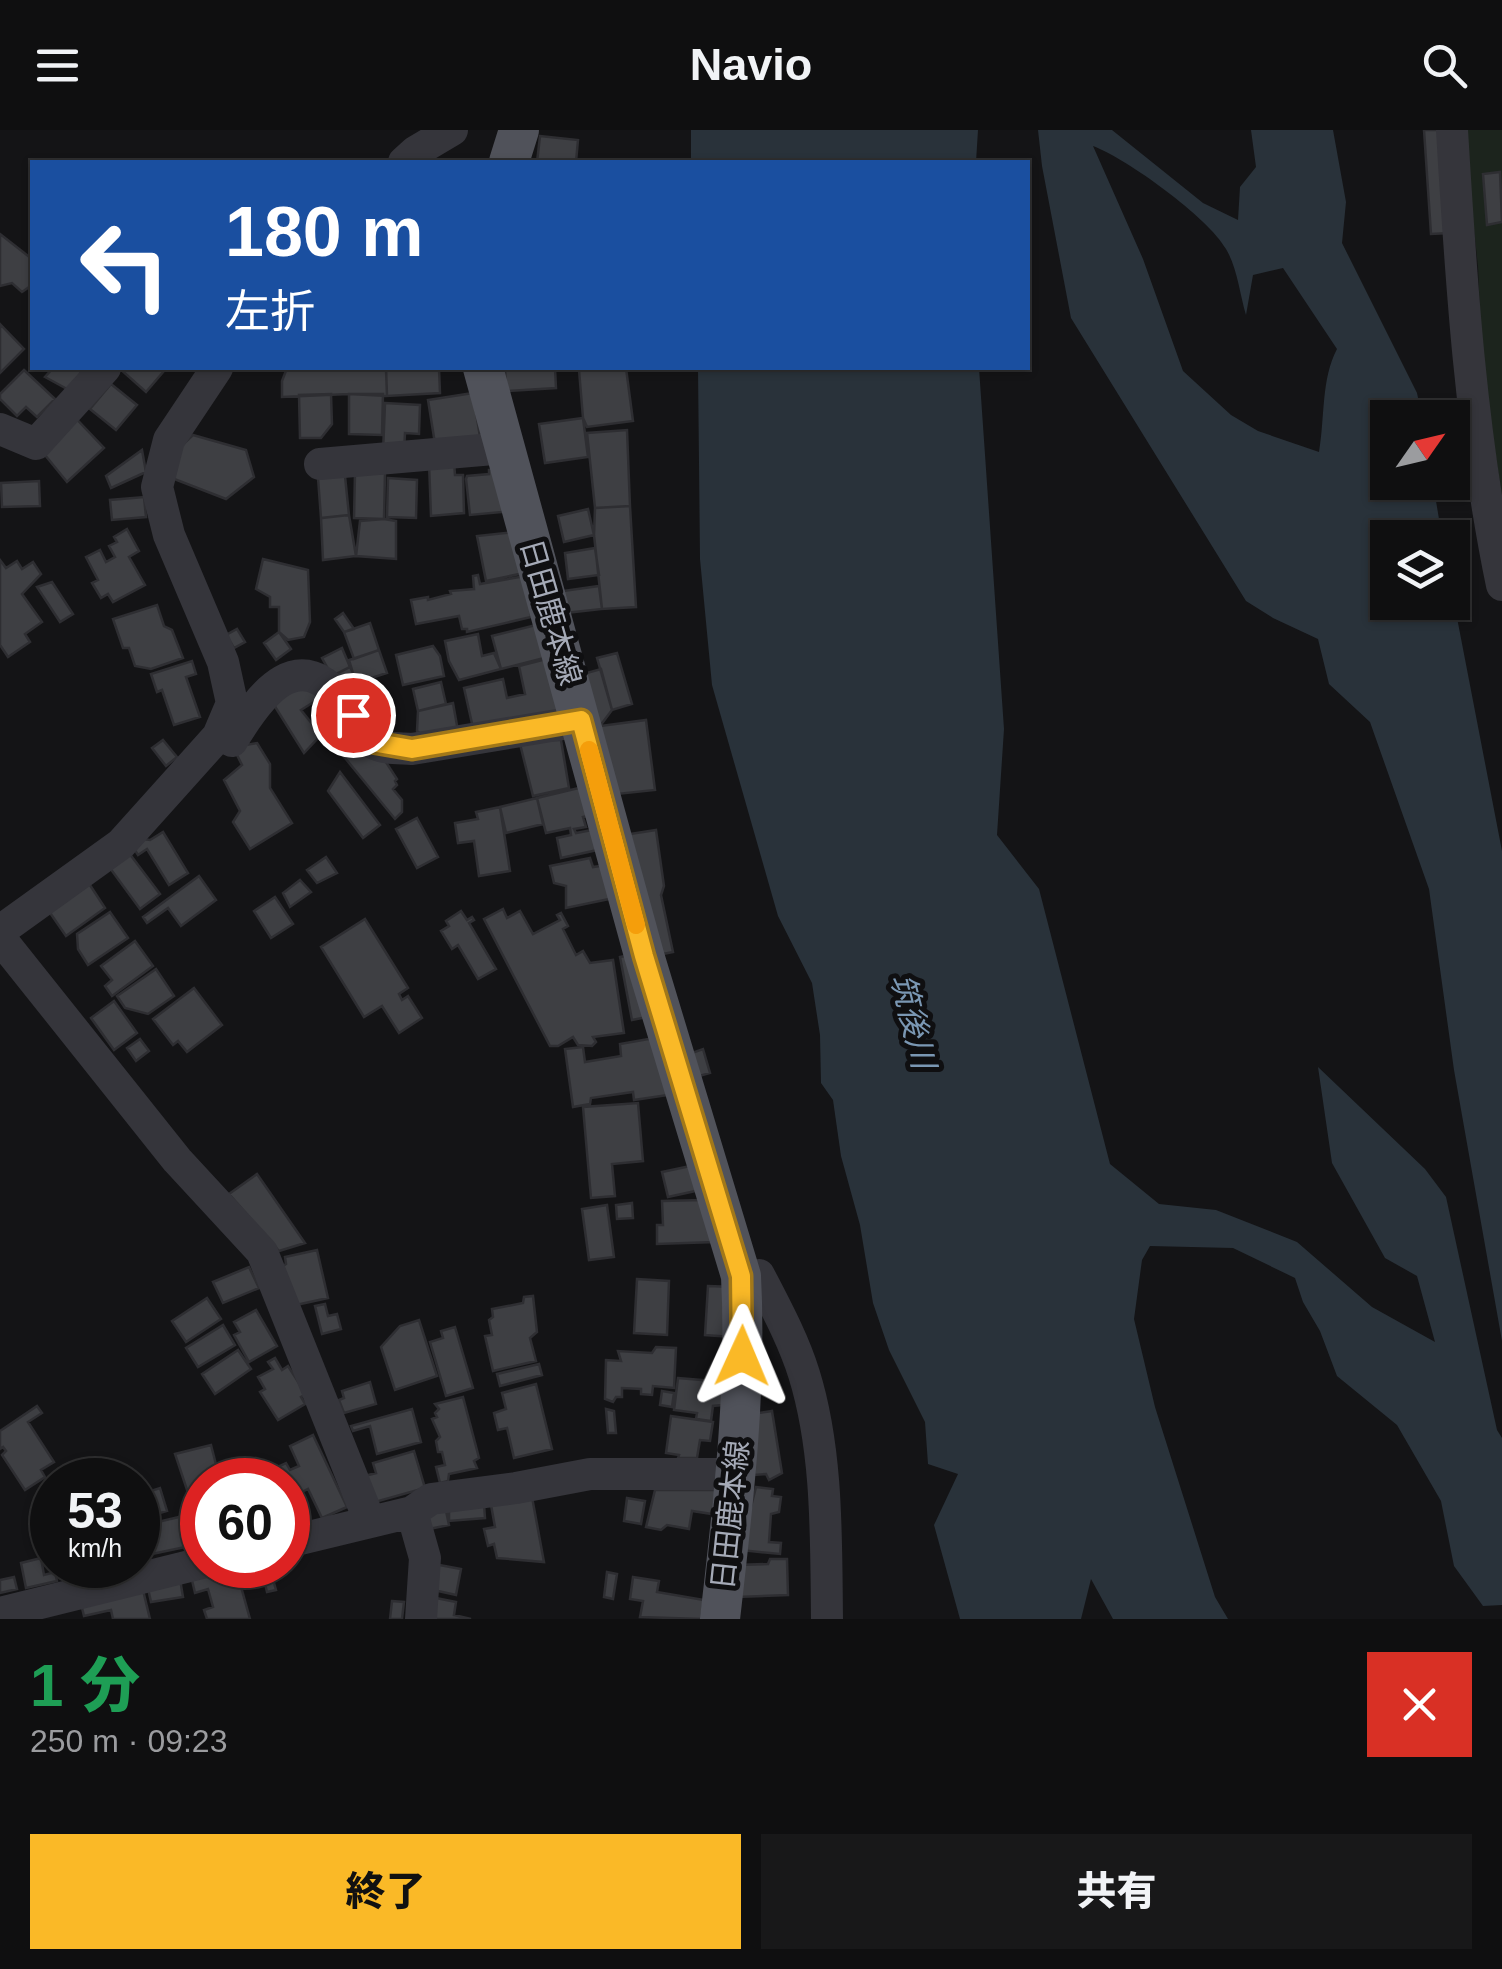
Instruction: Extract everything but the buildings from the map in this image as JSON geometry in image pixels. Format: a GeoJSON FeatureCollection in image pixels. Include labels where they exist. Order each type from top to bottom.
{"type":"FeatureCollection","features":[{"type":"Feature","properties":{"kind":"main road"},"geometry":{"type":"LineString","coordinates":[[510,160],[518,130]]}},
{"type":"Feature","properties":{"kind":"main road","name":"日田鹿本線"},"geometry":{"type":"LineString","coordinates":[[484,370],[644,956],[741,1276],[737,1474],[720,1619]]}},
{"type":"Feature","properties":{"kind":"street"},"geometry":{"type":"LineString","coordinates":[[406,160],[452,130]]}},
{"type":"Feature","properties":{"kind":"street"},"geometry":{"type":"LineString","coordinates":[[1452,130],[1459,245],[1489,522],[1502,585]]}},
{"type":"Feature","properties":{"kind":"street"},"geometry":{"type":"LineString","coordinates":[[0,429],[36,444],[103,370]]}},
{"type":"Feature","properties":{"kind":"street"},"geometry":{"type":"LineString","coordinates":[[215,370],[169,440],[156,487],[170,535],[223,662],[232,703],[218,736],[121,844],[0,934],[178,1160],[262,1252],[370,1522]]}},
{"type":"Feature","properties":{"kind":"street"},"geometry":{"type":"LineString","coordinates":[[320,464],[506,448]]}},
{"type":"Feature","properties":{"kind":"street"},"geometry":{"type":"LineString","coordinates":[[144,818],[163,808],[230,745],[263,696],[304,673],[334,689],[371,742],[384,746],[412,749],[581,720]]}},
{"type":"Feature","properties":{"kind":"street"},"geometry":{"type":"LineString","coordinates":[[760,1276],[788,1331],[805,1377],[819,1454],[827,1619]]}},
{"type":"Feature","properties":{"kind":"street"},"geometry":{"type":"LineString","coordinates":[[310,1537],[412,1512],[431,1499],[590,1474],[737,1474]]}},
{"type":"Feature","properties":{"kind":"street"},"geometry":{"type":"LineString","coordinates":[[412,1512],[425,1558],[421,1619]]}},
{"type":"Feature","properties":{"kind":"street"},"geometry":{"type":"LineString","coordinates":[[0,1614],[180,1569]]}},
{"type":"Feature","properties":{"kind":"shaded area"},"geometry":{"type":"Polygon","coordinates":[[[1463,130],[1502,130],[1502,497],[1482,363],[1478,266],[1463,130]]]}},
{"type":"Feature","properties":{"kind":"water"},"geometry":{"type":"Polygon","coordinates":[[[691,130],[978,130],[976,160],[691,160],[691,130]]]}},
{"type":"Feature","properties":{"kind":"water"},"geometry":{"type":"Polygon","coordinates":[[[1038,130],[1112,130],[1203,203],[1238,220],[1240,187],[1256,167],[1251,130],[1333,130],[1346,202],[1342,243],[1418,400],[1370,400],[1370,500],[1436,500],[1439,520],[1370,520],[1370,620],[1457,620],[1502,851],[1502,1341],[1454,1070],[1429,889],[1370,722],[1329,684],[1318,639],[1246,601],[1071,318],[1038,130]],[[1093,146],[1143,259],[1183,371],[1231,415],[1258,431],[1319,452],[1326,386],[1337,349],[1283,268],[1253,275],[1246,315],[1233,264],[1217,236],[1145,176],[1093,146]]]}},
{"type":"Feature","properties":{"kind":"water","name":"筑後川"},"geometry":{"type":"Polygon","coordinates":[[[698,370],[979,370],[1004,729],[997,835],[1039,889],[1110,1164],[1159,1204],[1216,1210],[1297,1242],[1372,1307],[1435,1342],[1417,1276],[1385,1258],[1332,1163],[1318,1067],[1425,1169],[1446,1197],[1497,1430],[1502,1438],[1502,1605],[1483,1606],[1454,1566],[1441,1501],[1397,1425],[1337,1376],[1295,1278],[1233,1248],[1150,1246],[1142,1260],[1134,1319],[1155,1407],[1215,1597],[1228,1619],[1113,1619],[1091,1579],[1081,1619],[960,1619],[934,1525],[958,1474],[928,1464],[925,1422],[889,1350],[873,1303],[833,1100],[821,1083],[820,1035],[812,983],[778,916],[712,685],[700,559],[698,370]]]}},
{"type":"Feature","properties":{"kind":"slow traffic"},"geometry":{"type":"LineString","coordinates":[[589,750],[636,925]]}},
{"type":"Feature","properties":{"kind":"route"},"geometry":{"type":"LineString","coordinates":[[353,715],[371,742],[412,749],[581,720],[644,956],[741,1276],[742,1356]]}}]}
